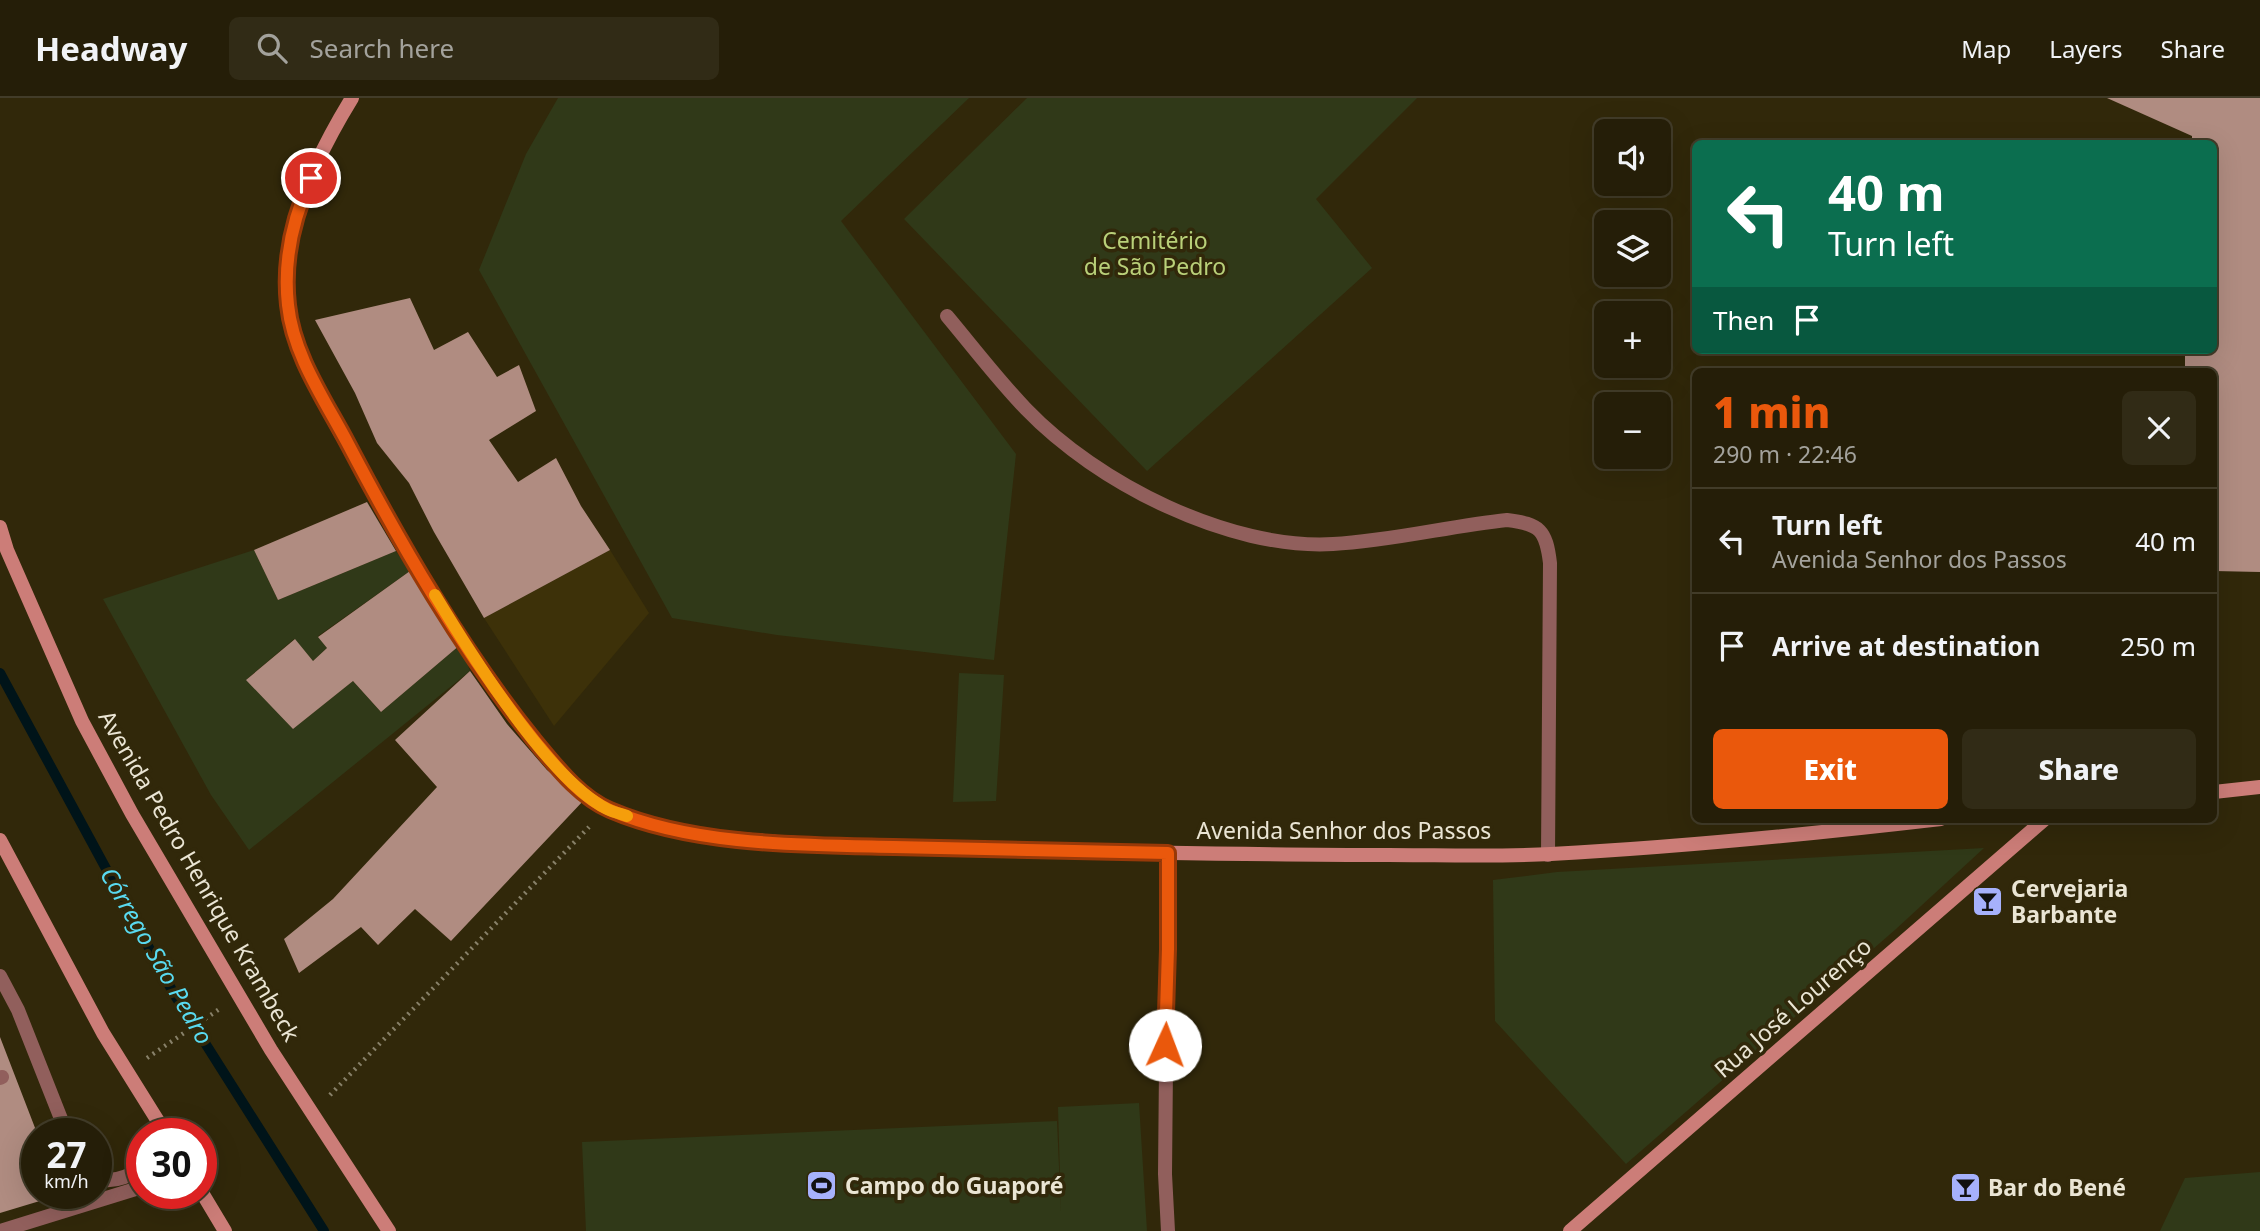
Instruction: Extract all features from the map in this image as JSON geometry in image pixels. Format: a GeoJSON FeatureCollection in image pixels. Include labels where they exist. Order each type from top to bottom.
{"type":"FeatureCollection","features":[{"type":"Feature","properties":{"kind":"street","name":"Avenida Senhor dos Passos"},"geometry":{"type":"LineString","coordinates":[[352,98],[332,131],[300,202],[287,258],[288,306],[299,351],[390,523],[465,642],[517,719],[550,759],[587,795],[607,809],[639,821],[708,837],[836,845],[1168,853],[1548,855],[1905,823]]}},
{"type":"Feature","properties":{"kind":"street"},"geometry":{"type":"LineString","coordinates":[[947,316],[1026,410],[1082,458],[1154,501],[1219,527],[1279,541],[1332,545],[1507,520],[1527,522],[1541,529],[1548,544],[1550,563],[1548,855]]}},
{"type":"Feature","properties":{"kind":"street","name":"Avenida Pedro Henrique Krambeck"},"geometry":{"type":"LineString","coordinates":[[0,527],[7,550],[82,720],[126,803],[271,1050],[389,1231]]}},
{"type":"Feature","properties":{"kind":"street"},"geometry":{"type":"LineString","coordinates":[[2217,792],[2260,788]]}},
{"type":"Feature","properties":{"kind":"street","name":"Rua José Lourenço"},"geometry":{"type":"LineString","coordinates":[[1570,1231],[2040,823]]}},
{"type":"Feature","properties":{"kind":"street"},"geometry":{"type":"LineString","coordinates":[[0,840],[103,1033],[156,1118]]}},
{"type":"Feature","properties":{"kind":"street"},"geometry":{"type":"LineString","coordinates":[[1168,853],[1165,1174],[1168,1231]]}},
{"type":"Feature","properties":{"kind":"street"},"geometry":{"type":"LineString","coordinates":[[0,976],[18,1010],[61,1118]]}},
{"type":"Feature","properties":{"kind":"street"},"geometry":{"type":"LineString","coordinates":[[0,1231],[126,1192]]}},
{"type":"Feature","properties":{"kind":"street"},"geometry":{"type":"LineString","coordinates":[[212,1209],[225,1231]]}},
{"type":"Feature","properties":{"kind":"path"},"geometry":{"type":"LineString","coordinates":[[313,1113],[607,809]]}},
{"type":"Feature","properties":{"kind":"path"},"geometry":{"type":"LineString","coordinates":[[166,1046],[221,1009]]}},
{"type":"Feature","properties":{"kind":"shaded area"},"geometry":{"type":"Polygon","coordinates":[[[610,550],[649,613],[554,726],[484,618],[610,550]]]}},
{"type":"Feature","properties":{"kind":"green space"},"geometry":{"type":"Polygon","coordinates":[[[558,98],[969,98],[841,221],[1016,454],[994,660],[777,635],[672,618],[479,270],[526,154],[558,98]]]}},
{"type":"Feature","properties":{"kind":"green space","name":"Cemitério de São Pedro"},"geometry":{"type":"Polygon","coordinates":[[[1027,98],[1417,98],[1316,199],[1372,268],[1147,471],[904,219],[1027,98]]]}},
{"type":"Feature","properties":{"kind":"green space"},"geometry":{"type":"Polygon","coordinates":[[[254,550],[278,600],[396,551],[410,571],[318,636],[327,648],[313,661],[294,639],[247,679],[293,729],[353,681],[381,712],[460,645],[470,671],[249,850],[211,795],[103,599],[254,550]]]}},
{"type":"Feature","properties":{"kind":"green space"},"geometry":{"type":"Polygon","coordinates":[[[959,673],[1004,675],[996,801],[953,802],[959,673]]]}},
{"type":"Feature","properties":{"kind":"green space"},"geometry":{"type":"Polygon","coordinates":[[[1984,848],[1896,929],[1626,1164],[1495,1021],[1493,880],[1557,872],[1984,848]]]}},
{"type":"Feature","properties":{"kind":"green space","name":"Campo do Guaporé"},"geometry":{"type":"Polygon","coordinates":[[[1139,1103],[1147,1231],[586,1231],[582,1142],[1057,1121],[1061,1213],[1058,1107],[1139,1103]]]}},
{"type":"Feature","properties":{"kind":"green space"},"geometry":{"type":"Polygon","coordinates":[[[2260,1172],[2260,1231],[2160,1231],[2185,1178],[2260,1172]]]}},
{"type":"Feature","properties":{"kind":"building"},"geometry":{"type":"Polygon","coordinates":[[[2107,98],[2260,98],[2260,572],[2217,571],[2217,368],[2185,368],[2185,354],[2217,354],[2217,140],[2192,140],[2192,136],[2107,98]]]}},
{"type":"Feature","properties":{"kind":"building"},"geometry":{"type":"Polygon","coordinates":[[[410,298],[434,350],[468,332],[497,377],[519,365],[536,411],[489,440],[518,482],[556,458],[581,506],[610,550],[484,618],[409,483],[377,443],[355,393],[315,320],[410,298]]]}},
{"type":"Feature","properties":{"kind":"building"},"geometry":{"type":"Polygon","coordinates":[[[367,502],[396,551],[278,600],[254,550],[367,502]]]}},
{"type":"Feature","properties":{"kind":"building"},"geometry":{"type":"Polygon","coordinates":[[[410,571],[460,645],[381,712],[353,681],[293,729],[246,680],[295,639],[313,661],[327,648],[318,637],[410,571]]]}},
{"type":"Feature","properties":{"kind":"building"},"geometry":{"type":"Polygon","coordinates":[[[470,671],[507,724],[547,770],[584,800],[451,941],[415,909],[378,945],[361,927],[299,973],[284,939],[333,899],[437,787],[395,740],[470,671]]]}},
{"type":"Feature","properties":{"kind":"building"},"geometry":{"type":"Polygon","coordinates":[[[0,1037],[31,1118],[21,1118],[21,1207],[0,1213],[0,1037]]]}},
{"type":"Feature","properties":{"kind":"waterway","name":"Córrego São Pedro"},"geometry":{"type":"LineString","coordinates":[[0,673],[174,994],[324,1231]]}},
{"type":"Feature","properties":{"kind":"slow traffic"},"geometry":{"type":"LineString","coordinates":[[435,595],[517,719],[550,759],[587,795],[607,809],[627,816]]}},
{"type":"Feature","properties":{"kind":"place","name":"Cervejaria Barbante"},"geometry":{"type":"Point","coordinates":[1988,902]}},
{"type":"Feature","properties":{"kind":"place","name":"Campo do Guaporé"},"geometry":{"type":"Point","coordinates":[822,1186]}},
{"type":"Feature","properties":{"kind":"place","name":"Bar do Bené"},"geometry":{"type":"Point","coordinates":[1965,1188]}},
{"type":"Feature","properties":{"kind":"route"},"geometry":{"type":"LineString","coordinates":[[311,178],[300,202],[287,258],[288,306],[299,351],[390,523],[441,607],[517,719],[569,779],[607,809],[639,821],[708,837],[836,845],[1168,853],[1165,1045]]}}]}
